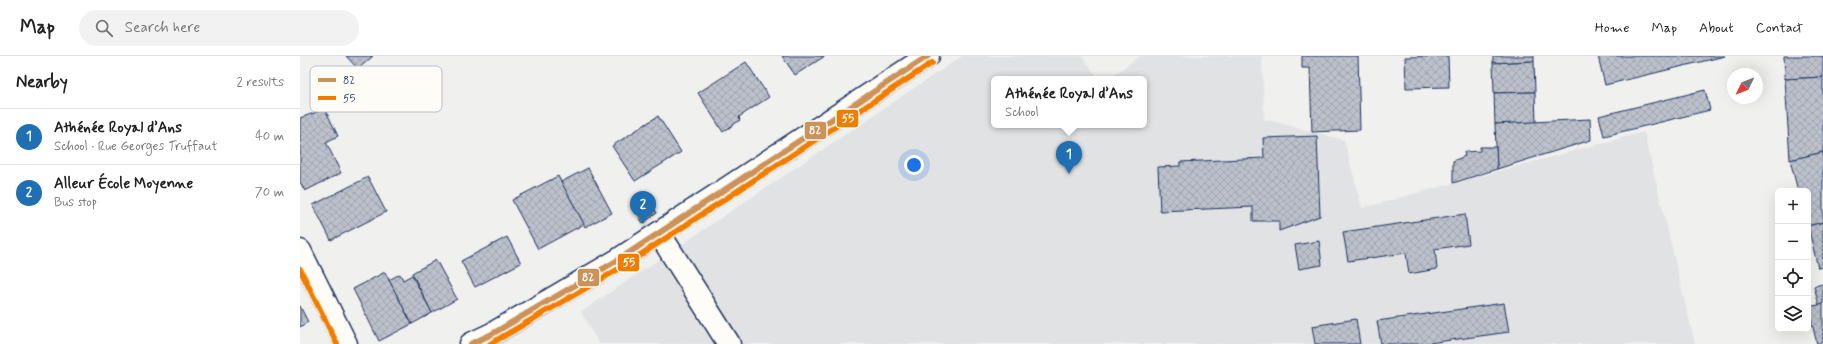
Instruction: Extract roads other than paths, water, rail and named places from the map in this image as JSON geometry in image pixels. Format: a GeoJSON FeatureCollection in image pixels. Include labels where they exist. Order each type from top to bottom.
{"type":"FeatureCollection","features":[{"type":"Feature","properties":{"kind":"street"},"geometry":{"type":"LineString","coordinates":[[471,344],[492,334],[618,260],[928,56]]}},
{"type":"Feature","properties":{"kind":"street"},"geometry":{"type":"LineString","coordinates":[[659,233],[729,344]]}},
{"type":"Feature","properties":{"kind":"street"},"geometry":{"type":"LineString","coordinates":[[300,251],[346,344]]}},
{"type":"Feature","properties":{"kind":"place","name":"Athénée Royal d’Ans"},"geometry":{"type":"Point","coordinates":[1069,174]}},
{"type":"Feature","properties":{"kind":"place","name":"Alleur École Moyenne"},"geometry":{"type":"Point","coordinates":[643,224]}}]}
